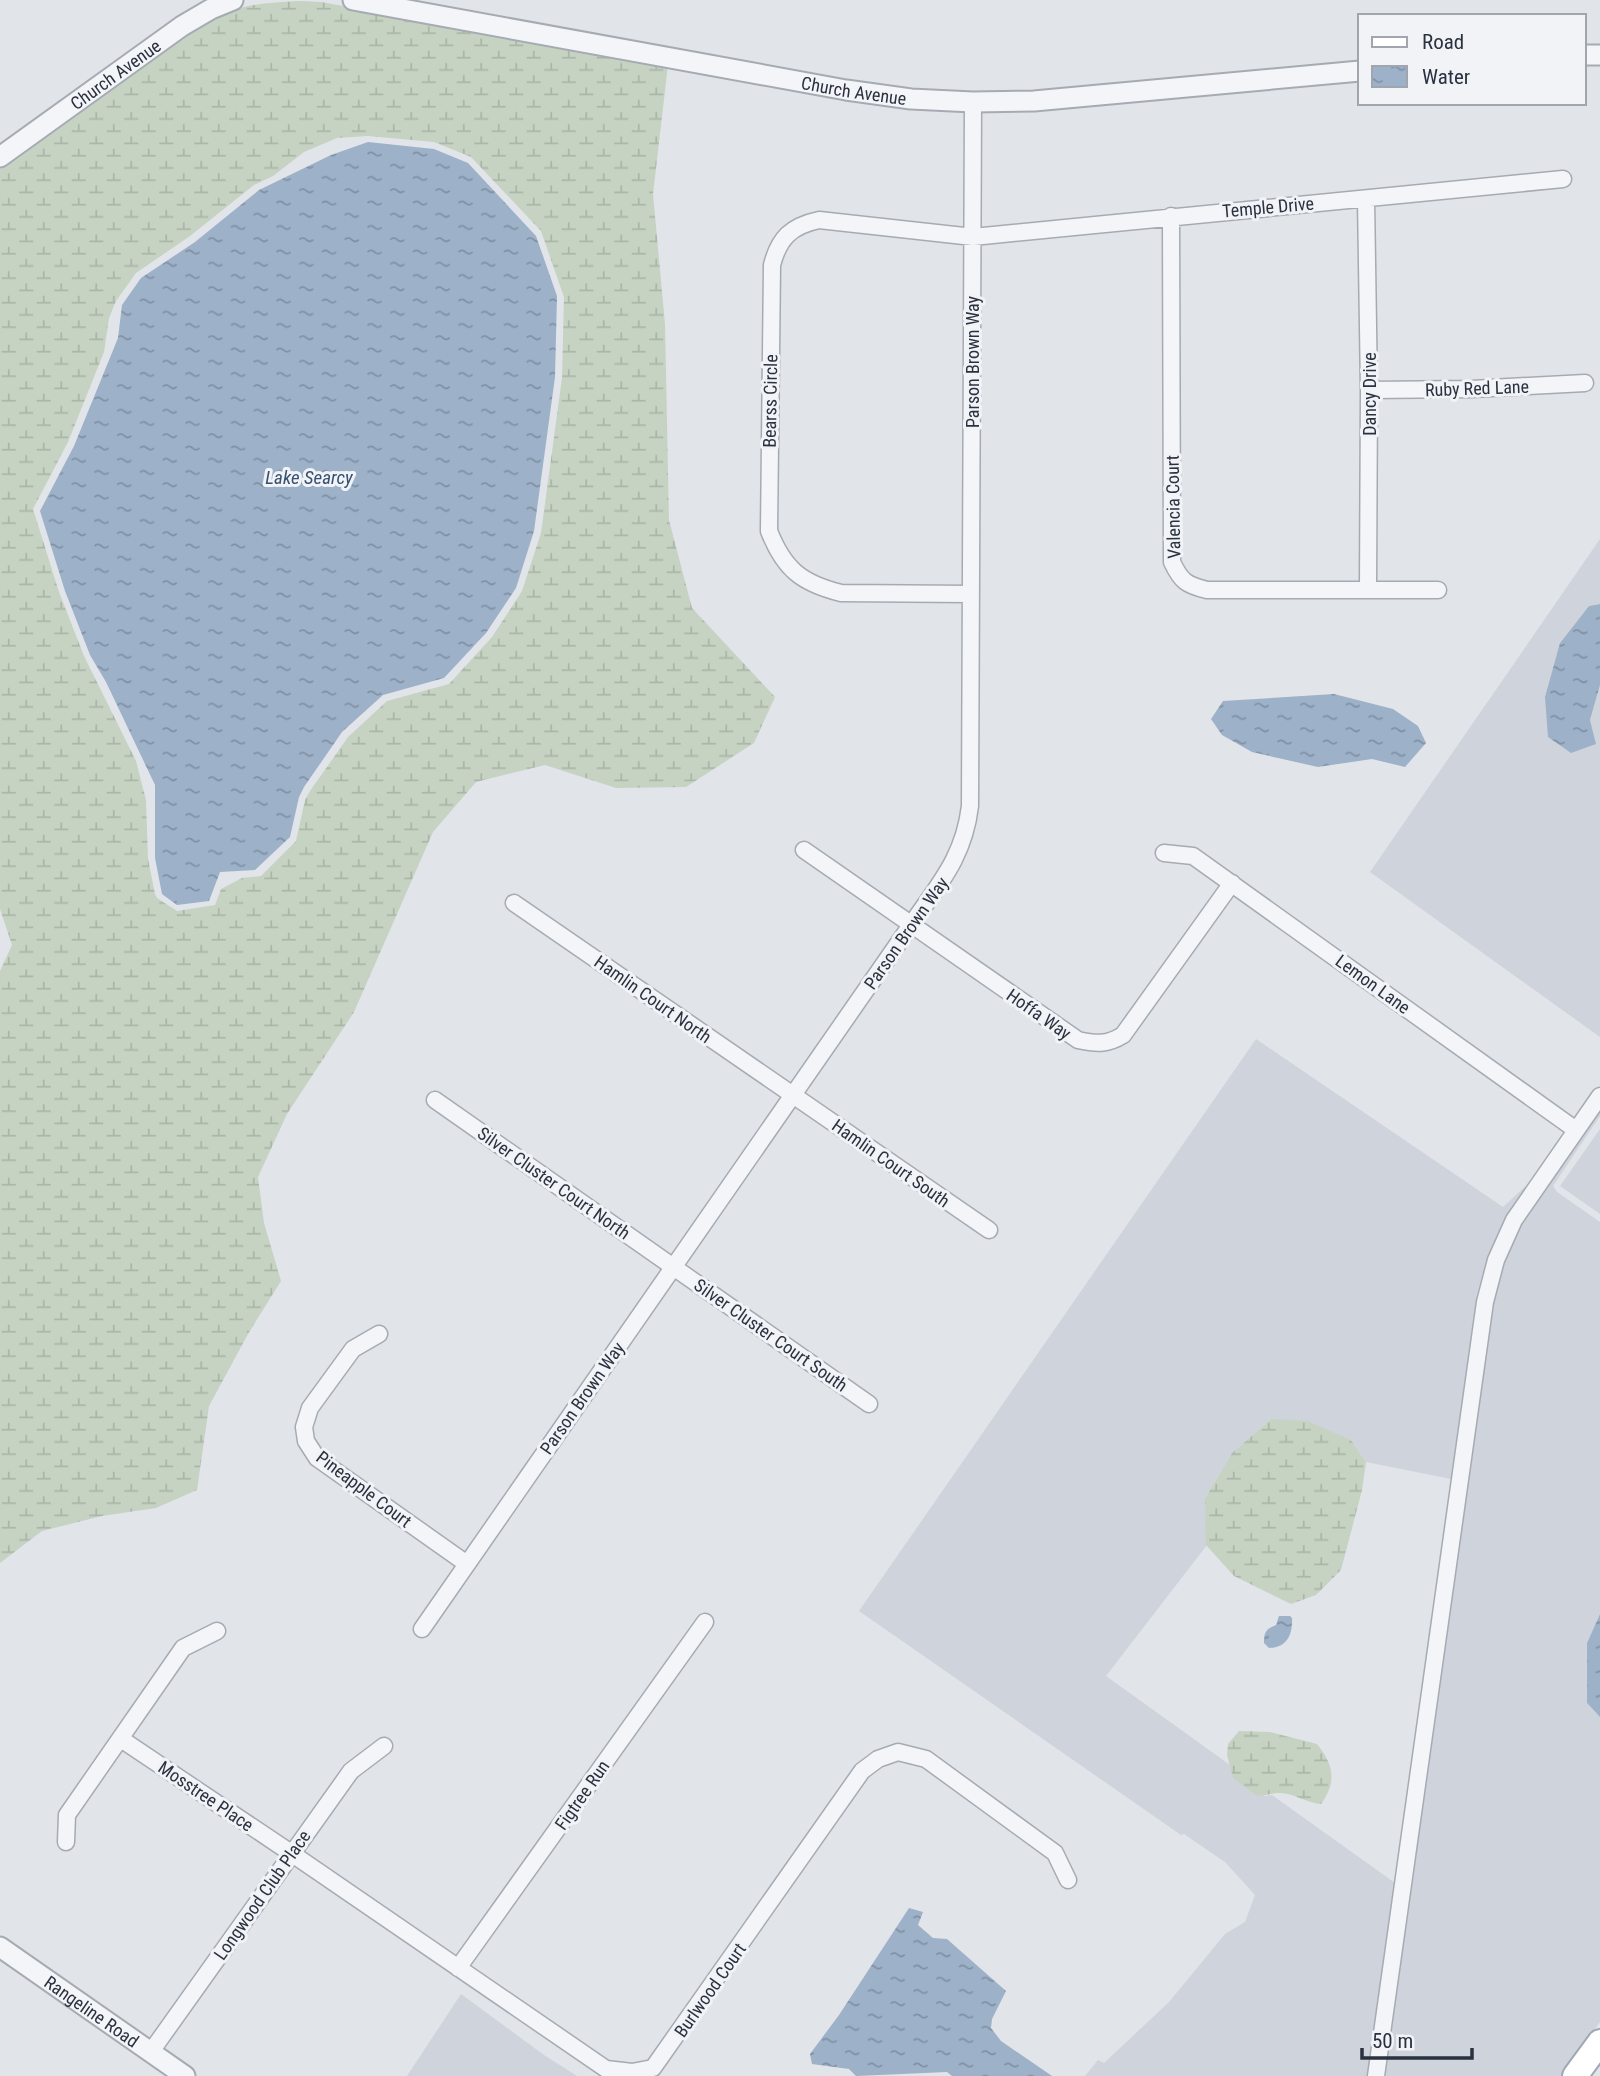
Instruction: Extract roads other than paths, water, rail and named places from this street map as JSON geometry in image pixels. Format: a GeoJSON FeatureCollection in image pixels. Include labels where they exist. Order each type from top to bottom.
{"type":"FeatureCollection","features":[{"type":"Feature","properties":{"kind":"main road"},"geometry":{"type":"LineString","coordinates":[[1575,2076],[1600,2042]]}},
{"type":"Feature","properties":{"kind":"street","name":"Church Avenue"},"geometry":{"type":"LineString","coordinates":[[0,157],[182,26],[233,0]]}},
{"type":"Feature","properties":{"kind":"street","name":"Church Avenue"},"geometry":{"type":"LineString","coordinates":[[353,0],[846,90],[911,99],[1034,101],[1358,71]]}},
{"type":"Feature","properties":{"kind":"street","name":"Parson Brown Way"},"geometry":{"type":"LineString","coordinates":[[422,1629],[954,863],[967,828],[970,806],[973,102]]}},
{"type":"Feature","properties":{"kind":"street","name":"Temple Drive"},"geometry":{"type":"LineString","coordinates":[[973,237],[1563,179]]}},
{"type":"Feature","properties":{"kind":"street","name":"Dancy Drive"},"geometry":{"type":"LineString","coordinates":[[1366,199],[1368,589]]}},
{"type":"Feature","properties":{"kind":"street","name":"Valencia Court"},"geometry":{"type":"LineString","coordinates":[[1171,216],[1172,562],[1179,577],[1193,587],[1207,590],[1438,590]]}},
{"type":"Feature","properties":{"kind":"street","name":"Bearss Circle"},"geometry":{"type":"LineString","coordinates":[[971,594],[841,593],[822,588],[804,580],[787,566],[769,531],[772,265],[777,246],[789,232],[806,222],[819,220],[973,237]]}},
{"type":"Feature","properties":{"kind":"street","name":"Ruby Red Lane"},"geometry":{"type":"LineString","coordinates":[[1369,390],[1472,389],[1585,383]]}},
{"type":"Feature","properties":{"kind":"street","name":"Hoffa Way"},"geometry":{"type":"LineString","coordinates":[[804,850],[1078,1040],[1096,1044],[1111,1042],[1124,1035],[1232,883]]}},
{"type":"Feature","properties":{"kind":"street","name":"Lemon Lane"},"geometry":{"type":"LineString","coordinates":[[1164,853],[1193,856],[1576,1130]]}},
{"type":"Feature","properties":{"kind":"street","name":"Hamlin Court North"},"geometry":{"type":"LineString","coordinates":[[514,903],[793,1095]]}},
{"type":"Feature","properties":{"kind":"street","name":"Hamlin Court South"},"geometry":{"type":"LineString","coordinates":[[793,1095],[989,1230]]}},
{"type":"Feature","properties":{"kind":"street"},"geometry":{"type":"LineString","coordinates":[[1376,2076],[1485,1302],[1496,1260],[1514,1220],[1600,1096]]}},
{"type":"Feature","properties":{"kind":"street","name":"Silver Cluster Court North"},"geometry":{"type":"LineString","coordinates":[[435,1100],[674,1266]]}},
{"type":"Feature","properties":{"kind":"street","name":"Silver Cluster Court South"},"geometry":{"type":"LineString","coordinates":[[674,1266],[869,1404]]}},
{"type":"Feature","properties":{"kind":"street","name":"Pineapple Court"},"geometry":{"type":"LineString","coordinates":[[379,1334],[353,1349],[310,1408],[304,1427],[306,1441],[317,1458],[467,1564]]}},
{"type":"Feature","properties":{"kind":"street","name":"Figtree Run"},"geometry":{"type":"LineString","coordinates":[[458,1968],[705,1622]]}},
{"type":"Feature","properties":{"kind":"street"},"geometry":{"type":"LineString","coordinates":[[66,1842],[67,1815],[183,1648],[217,1631]]}},
{"type":"Feature","properties":{"kind":"street","name":"Mosstree Place"},"geometry":{"type":"LineString","coordinates":[[121,1739],[291,1853]]}},
{"type":"Feature","properties":{"kind":"street","name":"Longwood Club Place"},"geometry":{"type":"LineString","coordinates":[[150,2053],[351,1771],[384,1746]]}},
{"type":"Feature","properties":{"kind":"street","name":"Burlwood Court"},"geometry":{"type":"LineString","coordinates":[[291,1853],[606,2069],[632,2072],[653,2068],[862,1771],[877,1759],[898,1752],[926,1759],[1055,1853],[1068,1880]]}},
{"type":"Feature","properties":{"kind":"street","name":"Rangeline Road"},"geometry":{"type":"LineString","coordinates":[[0,1947],[185,2076]]}},
{"type":"Feature","properties":{"kind":"water","name":"Lake Searcy"},"geometry":{"type":"Polygon","coordinates":[[[368,142],[434,149],[468,163],[536,236],[557,296],[555,377],[534,531],[516,588],[486,633],[444,678],[383,695],[342,732],[304,787],[299,797],[290,837],[255,870],[220,872],[209,901],[177,905],[162,894],[155,858],[155,785],[106,682],[90,655],[65,591],[40,511],[74,446],[118,338],[122,305],[141,278],[195,242],[259,190],[331,155],[368,142]]]}},
{"type":"Feature","properties":{"kind":"water"},"geometry":{"type":"Polygon","coordinates":[[[1600,604],[1600,685],[1590,720],[1596,744],[1571,753],[1548,737],[1545,697],[1560,643],[1589,606],[1600,604]]]}},
{"type":"Feature","properties":{"kind":"water"},"geometry":{"type":"Polygon","coordinates":[[[1334,694],[1393,709],[1418,726],[1426,743],[1405,767],[1372,759],[1318,767],[1252,752],[1222,735],[1211,719],[1223,701],[1334,694]]]}},
{"type":"Feature","properties":{"kind":"water"},"geometry":{"type":"Polygon","coordinates":[[[1600,1614],[1600,1717],[1587,1703],[1587,1643],[1600,1614]]]}},
{"type":"Feature","properties":{"kind":"water"},"geometry":{"type":"Polygon","coordinates":[[[1279,1616],[1292,1618],[1290,1635],[1280,1646],[1269,1648],[1264,1643],[1265,1634],[1276,1625],[1279,1616]]]}},
{"type":"Feature","properties":{"kind":"water"},"geometry":{"type":"Polygon","coordinates":[[[909,1908],[923,1912],[918,1925],[933,1938],[947,1939],[1006,1991],[992,2019],[991,2028],[1001,2041],[1052,2076],[952,2076],[947,2072],[856,2076],[849,2069],[812,2064],[810,2054],[839,2015],[909,1908]]]}}]}
